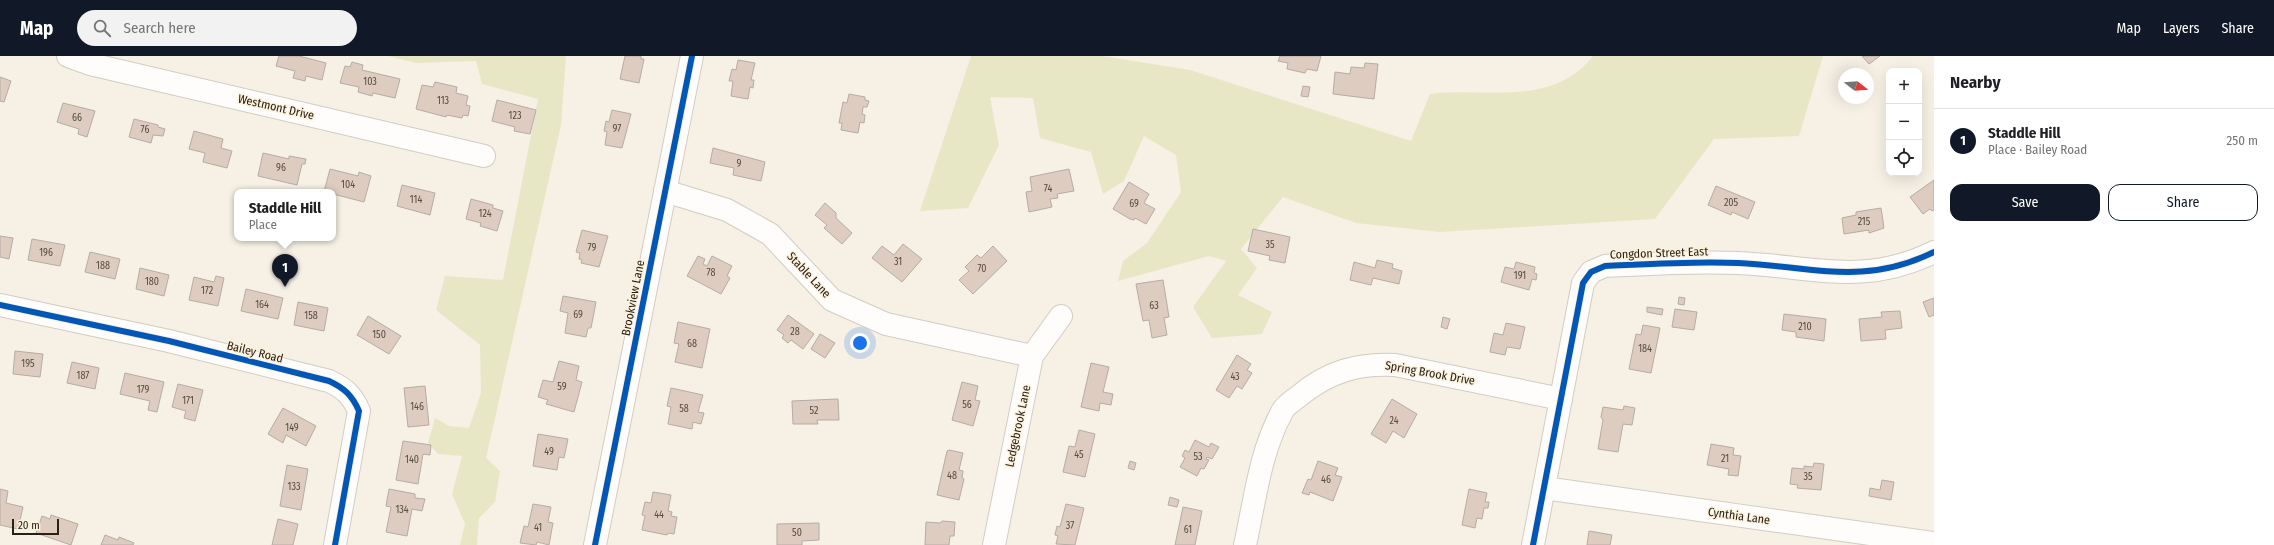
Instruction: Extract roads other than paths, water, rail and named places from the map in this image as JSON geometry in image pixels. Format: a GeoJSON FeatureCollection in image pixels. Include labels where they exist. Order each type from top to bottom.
{"type":"FeatureCollection","features":[{"type":"Feature","properties":{"kind":"street","name":"Westmont Drive"},"geometry":{"type":"LineString","coordinates":[[68,56],[90,64],[484,156]]}},
{"type":"Feature","properties":{"kind":"street","name":"Brookview Lane"},"geometry":{"type":"LineString","coordinates":[[595,545],[692,56]]}},
{"type":"Feature","properties":{"kind":"street","name":"Stable Lane"},"geometry":{"type":"LineString","coordinates":[[665,191],[727,210],[770,234],[832,300],[886,324],[1032,356]]}},
{"type":"Feature","properties":{"kind":"street","name":"Congdon Street East"},"geometry":{"type":"LineString","coordinates":[[1534,545],[1583,283],[1591,272],[1605,266],[1737,263],[1844,273],[1876,272],[1905,265],[1934,252]]}},
{"type":"Feature","properties":{"kind":"street","name":"Bailey Road"},"geometry":{"type":"LineString","coordinates":[[0,305],[169,341],[329,382],[342,387],[353,398],[359,411],[335,545]]}},
{"type":"Feature","properties":{"kind":"street","name":"Ledgebrook Lane"},"geometry":{"type":"LineString","coordinates":[[994,545],[1032,356],[1060,316]]}},
{"type":"Feature","properties":{"kind":"street","name":"Spring Brook Drive"},"geometry":{"type":"LineString","coordinates":[[1245,545],[1266,448],[1284,409],[1308,389],[1348,368],[1371,364],[1394,365],[1561,399]]}},
{"type":"Feature","properties":{"kind":"street","name":"Cynthia Lane"},"geometry":{"type":"LineString","coordinates":[[1544,488],[1934,543]]}},
{"type":"Feature","properties":{"kind":"place","name":"Staddle Hill"},"geometry":{"type":"Point","coordinates":[285,287]}}]}
